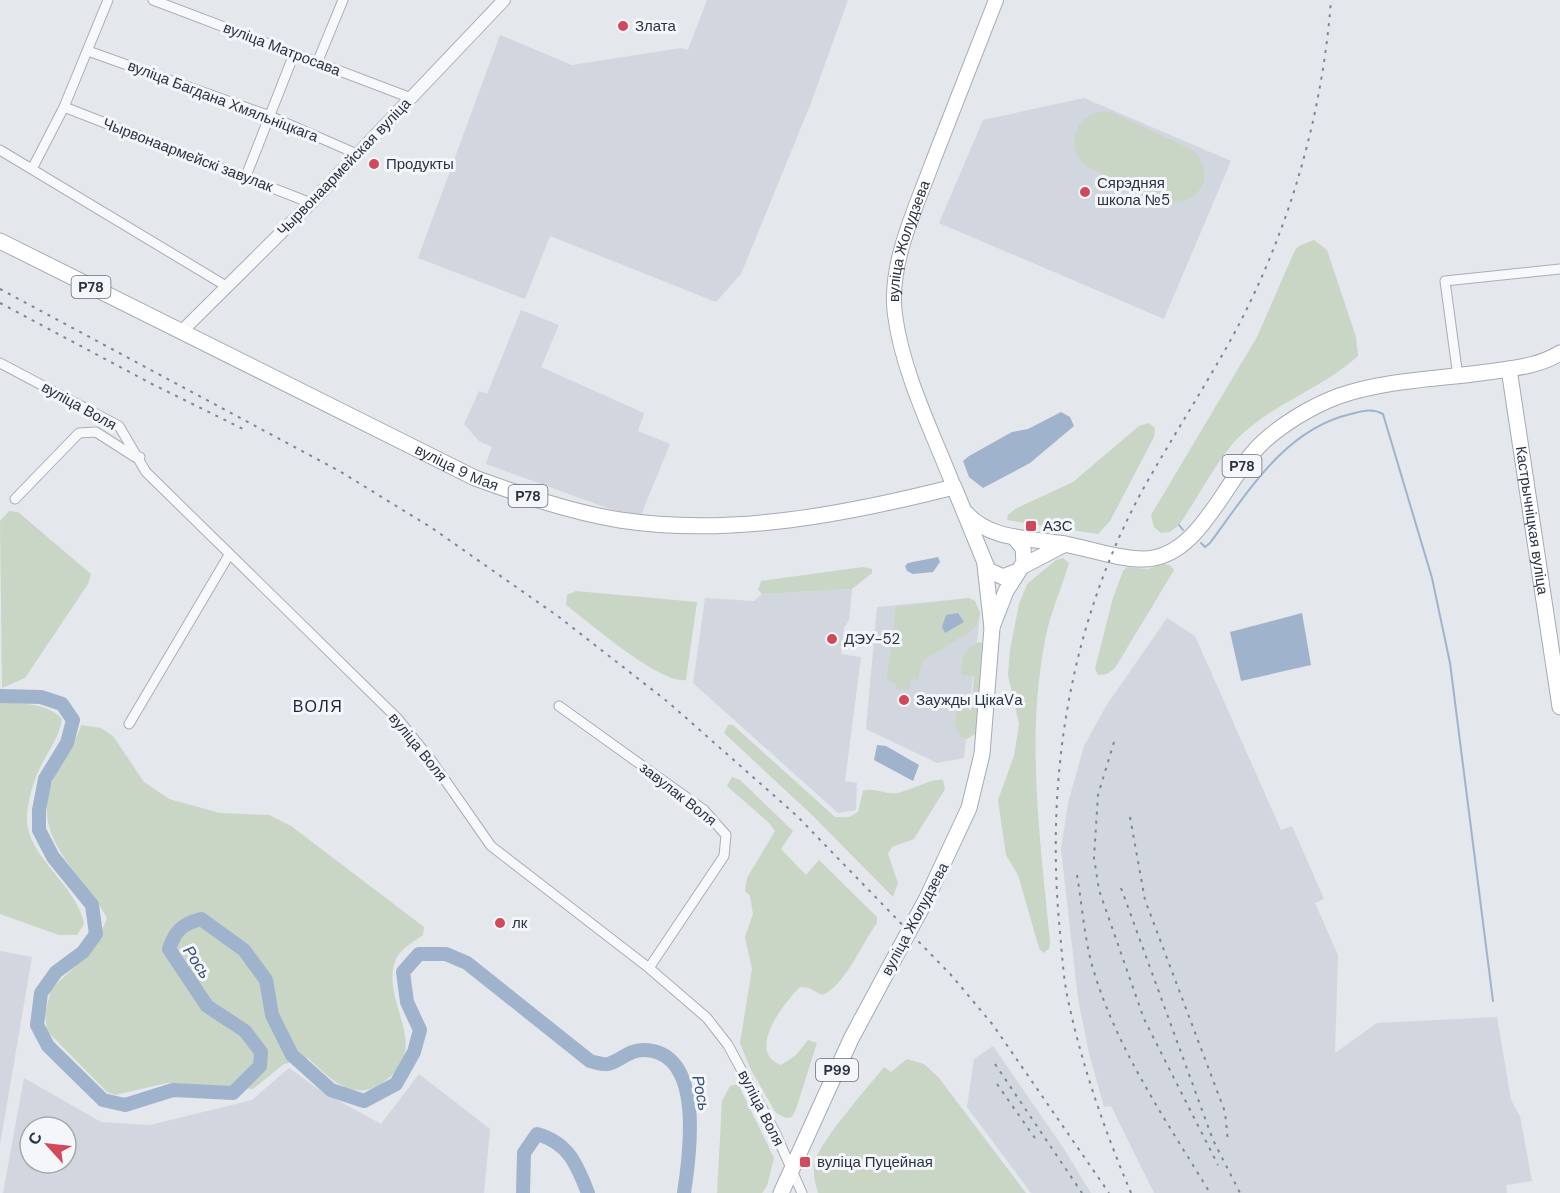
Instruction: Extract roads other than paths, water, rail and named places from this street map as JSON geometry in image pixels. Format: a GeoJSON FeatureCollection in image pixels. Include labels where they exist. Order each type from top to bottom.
{"type":"FeatureCollection","features":[{"type":"Feature","properties":{"kind":"main road","name":"вуліца Жолудзева"},"geometry":{"type":"LineString","coordinates":[[954,487],[921,404],[904,353],[895,316],[894,289],[912,219],[996,0]]}},
{"type":"Feature","properties":{"kind":"main road","name":"вуліца 9 Мая"},"geometry":{"type":"LineString","coordinates":[[0,240],[475,478],[574,510],[620,520],[711,525],[770,522],[837,513],[954,487]]}},
{"type":"Feature","properties":{"kind":"main road"},"geometry":{"type":"LineString","coordinates":[[1509,369],[1540,362],[1560,352]]}},
{"type":"Feature","properties":{"kind":"main road","name":"Р78"},"geometry":{"type":"LineString","coordinates":[[966,513],[980,526],[1008,535],[1143,559],[1176,552],[1196,532],[1238,472],[1262,443],[1285,425],[1338,396],[1378,386],[1509,369]]}},
{"type":"Feature","properties":{"kind":"main road","name":"Кастрычніцкая вуліца"},"geometry":{"type":"LineString","coordinates":[[1509,369],[1558,676],[1560,706]]}},
{"type":"Feature","properties":{"kind":"main road"},"geometry":{"type":"LineString","coordinates":[[954,487],[984,563],[992,573],[1003,577],[1065,544]]}},
{"type":"Feature","properties":{"kind":"main road"},"geometry":{"type":"LineString","coordinates":[[984,563],[983,550],[988,541],[1008,535],[1023,548],[1025,558],[1020,569]]}},
{"type":"Feature","properties":{"kind":"main road","name":"Р99"},"geometry":{"type":"LineString","coordinates":[[984,563],[992,628]]}},
{"type":"Feature","properties":{"kind":"main road","name":"Р99"},"geometry":{"type":"LineString","coordinates":[[992,628],[1006,591],[1020,569]]}},
{"type":"Feature","properties":{"kind":"main road","name":"вуліца Жолудзева"},"geometry":{"type":"LineString","coordinates":[[781,1193],[851,1039],[927,898],[969,808],[982,754],[992,628]]}},
{"type":"Feature","properties":{"kind":"street"},"geometry":{"type":"LineString","coordinates":[[32,169],[64,107],[108,0]]}},
{"type":"Feature","properties":{"kind":"street","name":"вуліца Матросава"},"geometry":{"type":"LineString","coordinates":[[153,0],[411,98]]}},
{"type":"Feature","properties":{"kind":"street"},"geometry":{"type":"LineString","coordinates":[[317,63],[343,0]]}},
{"type":"Feature","properties":{"kind":"street","name":"Чырвонаармейская вуліца"},"geometry":{"type":"LineString","coordinates":[[182,331],[310,203],[504,0]]}},
{"type":"Feature","properties":{"kind":"street","name":"вуліца Багдана Хмяльніцкага"},"geometry":{"type":"LineString","coordinates":[[88,51],[270,116],[357,154]]}},
{"type":"Feature","properties":{"kind":"street"},"geometry":{"type":"LineString","coordinates":[[246,176],[294,54]]}},
{"type":"Feature","properties":{"kind":"street","name":"Чырвонаармейскі завулак"},"geometry":{"type":"LineString","coordinates":[[64,107],[246,176],[310,203]]}},
{"type":"Feature","properties":{"kind":"street"},"geometry":{"type":"LineString","coordinates":[[0,150],[226,286]]}},
{"type":"Feature","properties":{"kind":"street"},"geometry":{"type":"LineString","coordinates":[[1458,377],[1445,281],[1560,269]]}},
{"type":"Feature","properties":{"kind":"street","name":"вуліца Воля"},"geometry":{"type":"LineString","coordinates":[[0,363],[119,426],[140,457],[147,472],[398,719],[431,760],[491,846],[649,968],[707,1018],[728,1045],[775,1132],[802,1193]]}},
{"type":"Feature","properties":{"kind":"street"},"geometry":{"type":"LineString","coordinates":[[15,499],[79,433],[96,432],[135,457],[140,457]]}},
{"type":"Feature","properties":{"kind":"street"},"geometry":{"type":"LineString","coordinates":[[129,724],[229,555]]}},
{"type":"Feature","properties":{"kind":"street","name":"завулак Воля"},"geometry":{"type":"LineString","coordinates":[[559,706],[704,810],[726,835],[724,856],[649,968]]}},
{"type":"Feature","properties":{"kind":"water"},"geometry":{"type":"Polygon","coordinates":[[[1061,412],[1070,417],[1074,426],[1030,463],[983,488],[969,477],[963,461],[969,456],[1012,432],[1028,429],[1061,412]]]}},
{"type":"Feature","properties":{"kind":"water"},"geometry":{"type":"Polygon","coordinates":[[[938,557],[940,562],[933,572],[913,574],[907,571],[905,566],[908,563],[938,557]]]}},
{"type":"Feature","properties":{"kind":"water"},"geometry":{"type":"Polygon","coordinates":[[[958,613],[964,622],[945,633],[942,627],[946,615],[958,613]]]}},
{"type":"Feature","properties":{"kind":"water"},"geometry":{"type":"Polygon","coordinates":[[[1302,613],[1311,665],[1241,681],[1230,632],[1302,613]]]}},
{"type":"Feature","properties":{"kind":"water"},"geometry":{"type":"Polygon","coordinates":[[[877,745],[886,746],[919,765],[913,781],[874,760],[877,745]]]}},
{"type":"Feature","properties":{"kind":"waterway"},"geometry":{"type":"LineString","coordinates":[[1201,543],[1205,547],[1210,543],[1270,465],[1306,433],[1328,422],[1363,411],[1383,414],[1432,578],[1450,663],[1493,1001]]}},
{"type":"Feature","properties":{"kind":"waterway"},"geometry":{"type":"LineString","coordinates":[[1179,525],[1183,530]]}},
{"type":"Feature","properties":{"kind":"waterway","name":"Рось"},"geometry":{"type":"LineString","coordinates":[[0,696],[41,697],[62,704],[73,720],[67,743],[45,779],[39,810],[39,830],[53,857],[92,905],[96,934],[83,952],[56,972],[41,993],[37,1025],[48,1046],[103,1100],[125,1105],[173,1090],[233,1093],[260,1066],[261,1052],[245,1031],[207,1006],[169,949],[180,929],[189,923],[201,919],[244,950],[266,980],[272,1015],[292,1055],[331,1090],[364,1101],[396,1084],[414,1052],[420,1030],[407,1002],[403,972],[419,954],[446,954],[467,963],[590,1061],[608,1064],[633,1052],[643,1050],[663,1055],[676,1067],[685,1085],[689,1107],[689,1154],[684,1193]]}},
{"type":"Feature","properties":{"kind":"waterway","name":"Рось"},"geometry":{"type":"LineString","coordinates":[[523,1193],[524,1153],[537,1134],[548,1138],[564,1149],[580,1173],[588,1193]]}},
{"type":"Feature","properties":{"kind":"railway"},"geometry":{"type":"LineString","coordinates":[[1131,1193],[1086,1071],[1064,979],[1056,875],[1056,818],[1060,761],[1068,705],[1080,650],[1096,595],[1117,542],[1142,491],[1250,303],[1284,220],[1310,134],[1326,45],[1331,0]]}},
{"type":"Feature","properties":{"kind":"railway"},"geometry":{"type":"LineString","coordinates":[[0,289],[341,472],[432,528],[559,617],[668,702],[796,815],[952,976],[993,1025],[1109,1193]]}},
{"type":"Feature","properties":{"kind":"railway"},"geometry":{"type":"LineString","coordinates":[[0,303],[152,384],[245,430]]}},
{"type":"Feature","properties":{"kind":"railway"},"geometry":{"type":"LineString","coordinates":[[1114,742],[1098,795],[1094,858],[1099,890],[1144,1019],[1218,1165]]}},
{"type":"Feature","properties":{"kind":"railway"},"geometry":{"type":"LineString","coordinates":[[1130,817],[1145,900],[1225,1112],[1228,1142]]}},
{"type":"Feature","properties":{"kind":"railway"},"geometry":{"type":"LineString","coordinates":[[1077,875],[1089,954],[1114,1025],[1143,1082],[1210,1193]]}},
{"type":"Feature","properties":{"kind":"railway"},"geometry":{"type":"LineString","coordinates":[[1121,888],[1213,1140],[1240,1193]]}},
{"type":"Feature","properties":{"kind":"railway"},"geometry":{"type":"LineString","coordinates":[[995,1064],[1082,1193]]}},
{"type":"Feature","properties":{"kind":"railway"},"geometry":{"type":"LineString","coordinates":[[997,1084],[1037,1141]]}},
{"type":"Feature","properties":{"kind":"place","name":"Злата"},"geometry":{"type":"Point","coordinates":[623,26]}},
{"type":"Feature","properties":{"kind":"place","name":"Продукты"},"geometry":{"type":"Point","coordinates":[374,164]}},
{"type":"Feature","properties":{"kind":"place","name":"Сярэдняя школа №5"},"geometry":{"type":"Point","coordinates":[1085,192]}},
{"type":"Feature","properties":{"kind":"place","name":"АЗС"},"geometry":{"type":"Point","coordinates":[1031,526]}},
{"type":"Feature","properties":{"kind":"place","name":"ДЭУ-52"},"geometry":{"type":"Point","coordinates":[832,639]}},
{"type":"Feature","properties":{"kind":"place","name":"Заужды ЦікаVа"},"geometry":{"type":"Point","coordinates":[904,700]}},
{"type":"Feature","properties":{"kind":"place","name":"лк"},"geometry":{"type":"Point","coordinates":[500,923]}},
{"type":"Feature","properties":{"kind":"place","name":"вуліца Пуцейная"},"geometry":{"type":"Point","coordinates":[805,1162]}},
{"type":"Feature","properties":{"kind":"district","name":"ВОЛЯ"},"geometry":{"type":"Point","coordinates":[318,706]}}]}
